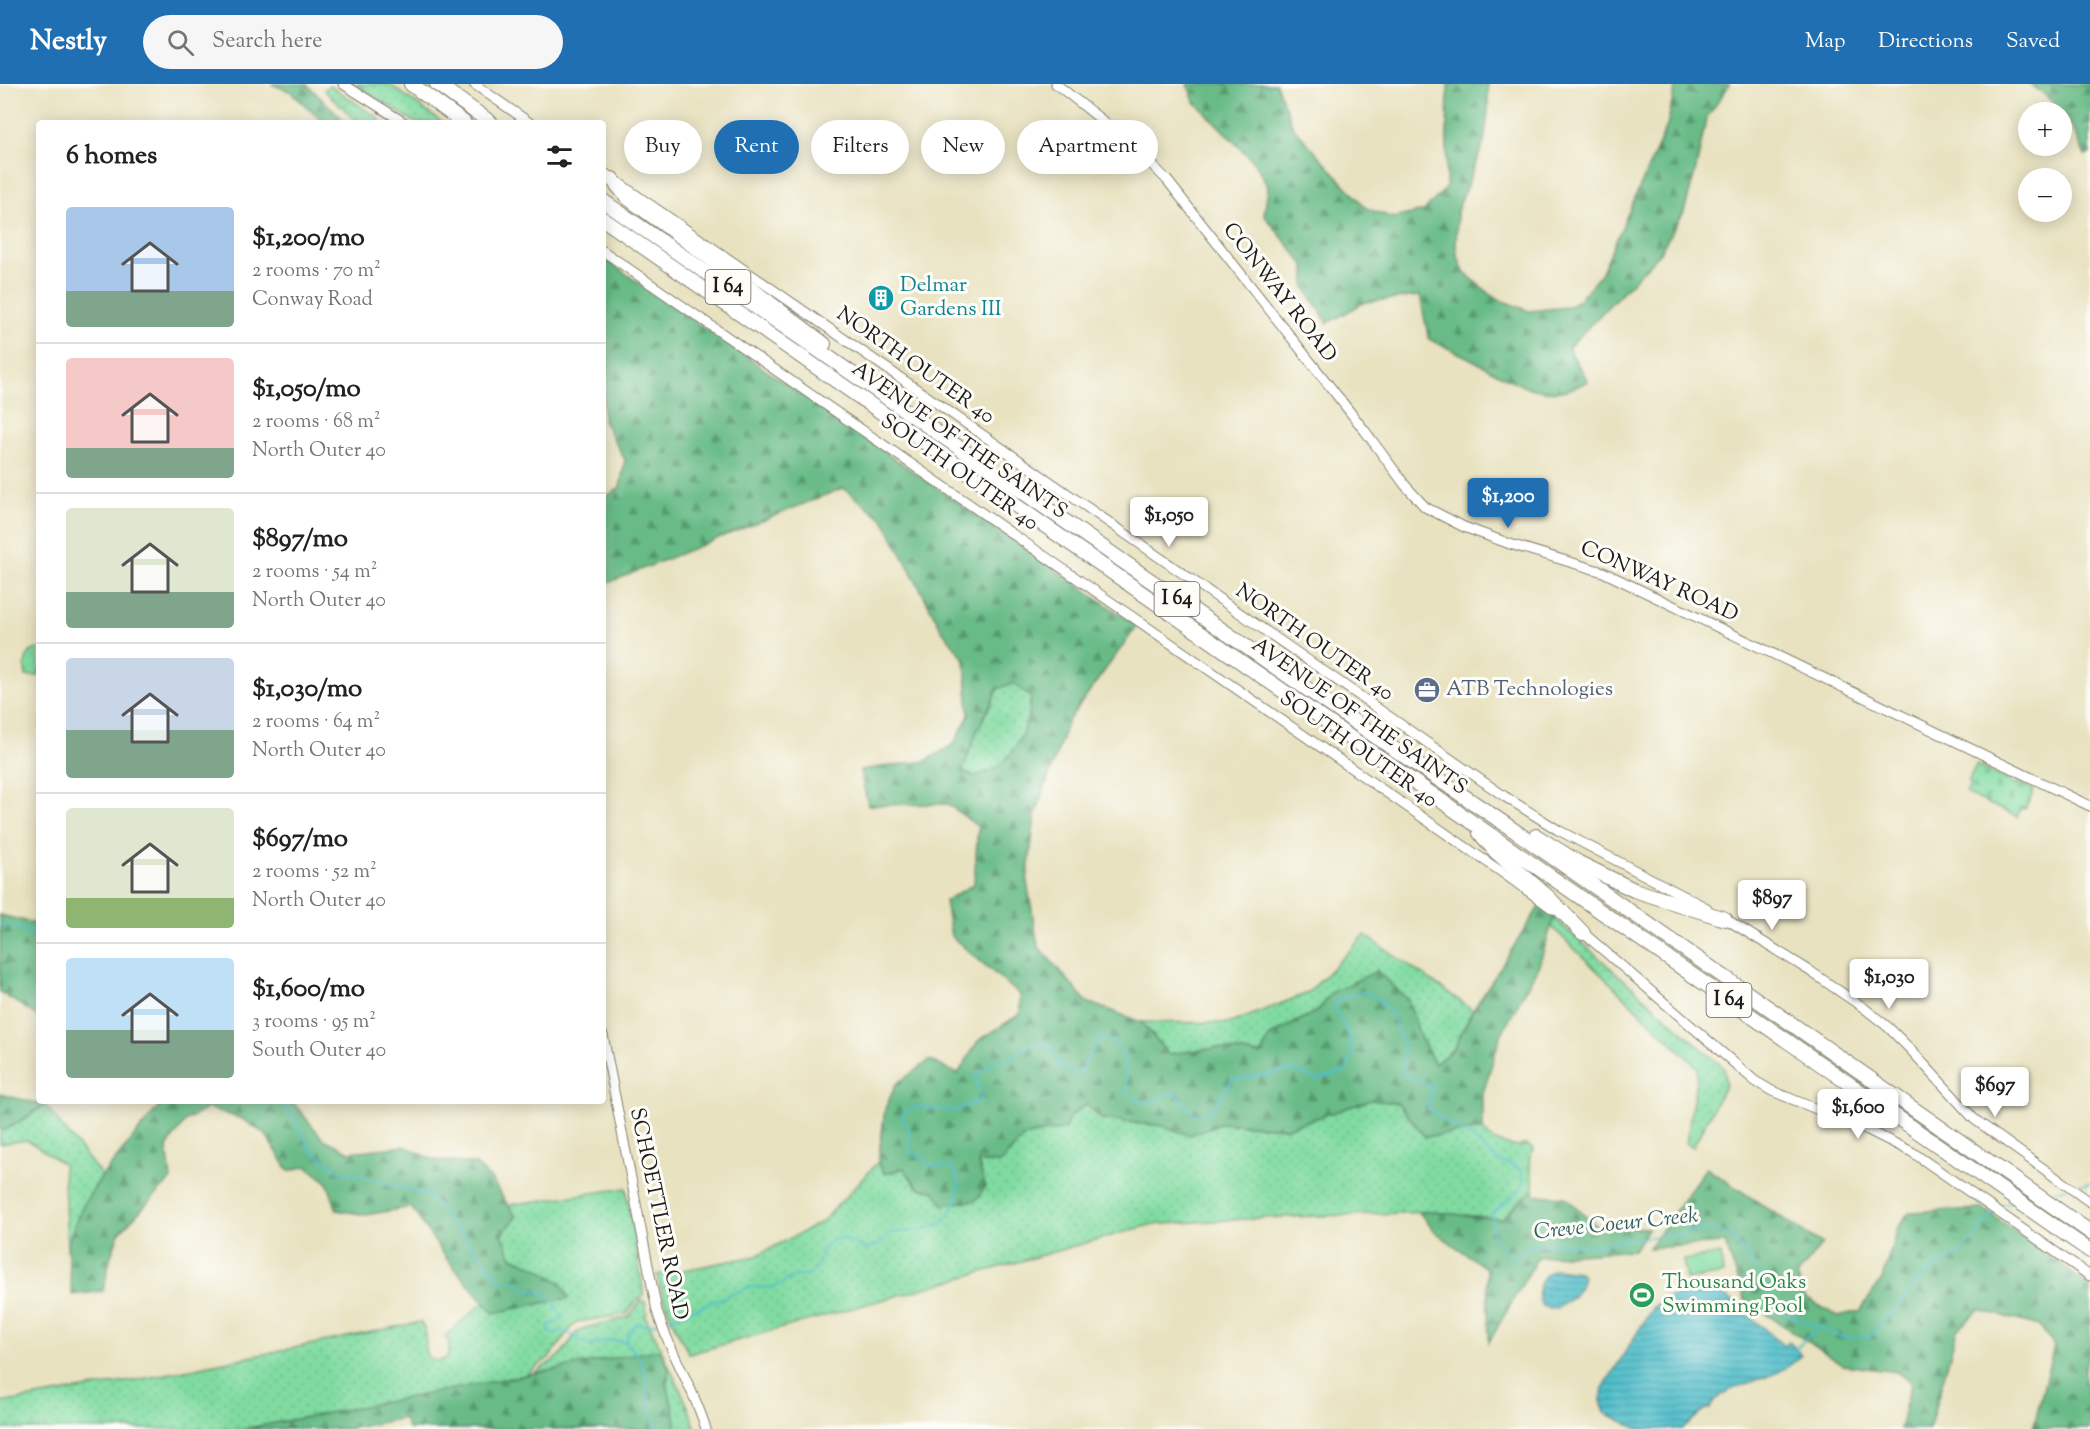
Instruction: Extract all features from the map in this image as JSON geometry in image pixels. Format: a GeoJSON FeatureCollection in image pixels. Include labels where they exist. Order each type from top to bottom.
{"type":"FeatureCollection","features":[{"type":"Feature","properties":{"kind":"highway"},"geometry":{"type":"LineString","coordinates":[[411,84],[460,120]]}},
{"type":"Feature","properties":{"kind":"highway"},"geometry":{"type":"LineString","coordinates":[[437,84],[487,120]]}},
{"type":"Feature","properties":{"kind":"highway"},"geometry":{"type":"LineString","coordinates":[[608,175],[628,198],[818,338],[853,374]]}},
{"type":"Feature","properties":{"kind":"highway","name":"AVENUE OF THE SAINTS"},"geometry":{"type":"LineString","coordinates":[[606,203],[1502,822],[2090,1232]]}},
{"type":"Feature","properties":{"kind":"highway","name":"AVENUE OF THE SAINTS"},"geometry":{"type":"LineString","coordinates":[[606,223],[2090,1251]]}},
{"type":"Feature","properties":{"kind":"highway"},"geometry":{"type":"LineString","coordinates":[[1464,816],[1496,852],[1547,896],[1583,933]]}},
{"type":"Feature","properties":{"kind":"highway"},"geometry":{"type":"LineString","coordinates":[[1502,822],[1532,834],[1579,863],[1634,890],[1725,919]]}},
{"type":"Feature","properties":{"kind":"street"},"geometry":{"type":"LineString","coordinates":[[343,84],[400,120]]}},
{"type":"Feature","properties":{"kind":"street"},"geometry":{"type":"LineString","coordinates":[[474,84],[526,120]]}},
{"type":"Feature","properties":{"kind":"street","name":"CONWAY ROAD"},"geometry":{"type":"LineString","coordinates":[[1056,84],[1132,144],[1167,180],[1405,485],[1425,507],[1445,519],[1482,534],[1603,572],[2090,806]]}},
{"type":"Feature","properties":{"kind":"street","name":"NORTH OUTER 40"},"geometry":{"type":"LineString","coordinates":[[608,175],[1521,808],[1725,919],[1810,971],[1864,1008],[1910,1049],[1974,1119],[2090,1202]]}},
{"type":"Feature","properties":{"kind":"street","name":"SOUTH OUTER 40"},"geometry":{"type":"LineString","coordinates":[[606,252],[1503,873],[1583,933],[1755,1081],[1772,1092],[1890,1140],[1912,1152],[2090,1276]]}},
{"type":"Feature","properties":{"kind":"street","name":"SCHOETTLER ROAD"},"geometry":{"type":"LineString","coordinates":[[606,1050],[654,1297],[669,1346],[690,1386],[706,1429]]}},
{"type":"Feature","properties":{"kind":"green space"},"geometry":{"type":"Polygon","coordinates":[[[271,84],[306,84],[344,120],[321,120],[290,91],[271,84]]]}},
{"type":"Feature","properties":{"kind":"green space"},"geometry":{"type":"Polygon","coordinates":[[[355,84],[389,84],[439,120],[411,120],[355,84]]]}},
{"type":"Feature","properties":{"kind":"green space"},"geometry":{"type":"Polygon","coordinates":[[[1187,84],[1276,84],[1293,127],[1366,208],[1393,218],[1424,211],[1446,188],[1448,84],[1488,84],[1488,112],[1484,142],[1457,211],[1456,251],[1464,272],[1495,298],[1529,311],[1567,307],[1579,300],[1601,274],[1667,126],[1676,84],[1730,84],[1706,119],[1684,212],[1658,255],[1568,348],[1588,381],[1567,390],[1554,392],[1529,388],[1505,378],[1429,339],[1420,296],[1365,302],[1328,323],[1305,288],[1305,266],[1264,215],[1268,187],[1255,163],[1194,101],[1187,84]]]}},
{"type":"Feature","properties":{"kind":"green space"},"geometry":{"type":"Polygon","coordinates":[[[2030,84],[2090,84],[2090,154],[2085,156],[2072,127],[2072,102],[2053,102],[2030,84]]]}},
{"type":"Feature","properties":{"kind":"green space"},"geometry":{"type":"Polygon","coordinates":[[[329,85],[379,120],[356,120],[324,90],[329,85]]]}},
{"type":"Feature","properties":{"kind":"green space"},"geometry":{"type":"Polygon","coordinates":[[[606,260],[1137,626],[1068,721],[1035,816],[1027,882],[1038,946],[1087,1002],[1141,1022],[1168,1054],[1217,1048],[1261,1055],[1270,1036],[1319,1010],[1331,993],[1377,971],[1408,1000],[1420,1037],[1435,1064],[1454,1048],[1473,1010],[1539,907],[1554,918],[1539,965],[1500,1037],[1483,1093],[1483,1129],[1425,1137],[1398,1103],[1371,1100],[1286,1128],[1222,1123],[1190,1135],[1162,1126],[1101,1119],[1087,1104],[1069,1117],[1065,1129],[1025,1136],[1000,1163],[978,1162],[985,1187],[976,1200],[944,1205],[935,1192],[917,1187],[904,1168],[885,1174],[878,1162],[885,1109],[896,1084],[930,1060],[958,1074],[978,1041],[1020,1014],[1020,995],[951,936],[945,901],[974,884],[978,827],[948,804],[868,805],[860,770],[926,761],[954,744],[969,715],[965,660],[942,630],[883,519],[843,488],[606,584],[606,497],[620,487],[625,460],[606,425],[606,260]],[[1014,683],[999,688],[978,729],[962,772],[974,776],[994,769],[1004,761],[1016,746],[1028,718],[1031,698],[1014,683]]]}},
{"type":"Feature","properties":{"kind":"green space"},"geometry":{"type":"Polygon","coordinates":[[[36,650],[36,676],[26,676],[25,667],[28,655],[36,650]]]}},
{"type":"Feature","properties":{"kind":"green space"},"geometry":{"type":"Polygon","coordinates":[[[1014,683],[1031,698],[1028,718],[1016,746],[994,769],[974,776],[962,772],[978,729],[999,688],[1014,683]]]}},
{"type":"Feature","properties":{"kind":"green space"},"geometry":{"type":"Polygon","coordinates":[[[1976,765],[2034,790],[2025,809],[2021,808],[2017,817],[1966,793],[1970,783],[1968,782],[1976,765]]]}},
{"type":"Feature","properties":{"kind":"green space"},"geometry":{"type":"Polygon","coordinates":[[[0,915],[36,924],[36,1015],[0,992],[0,915]]]}},
{"type":"Feature","properties":{"kind":"green space"},"geometry":{"type":"Polygon","coordinates":[[[1554,918],[1724,1068],[1726,1084],[1693,1147],[1686,1144],[1698,1068],[1551,926],[1554,918]]]}},
{"type":"Feature","properties":{"kind":"green space"},"geometry":{"type":"Polygon","coordinates":[[[1365,935],[1473,1010],[1454,1048],[1435,1064],[1420,1037],[1408,1000],[1331,993],[1319,1010],[1270,1036],[1261,1055],[1217,1048],[1168,1054],[1141,1022],[1231,1023],[1308,993],[1365,935]]]}},
{"type":"Feature","properties":{"kind":"green space"},"geometry":{"type":"Polygon","coordinates":[[[0,1094],[45,1105],[6,1130],[0,1129],[0,1094]]]}},
{"type":"Feature","properties":{"kind":"green space"},"geometry":{"type":"Polygon","coordinates":[[[1371,1100],[1398,1103],[1425,1137],[1483,1129],[1501,1144],[1526,1145],[1534,1149],[1529,1159],[1534,1190],[1502,1219],[1432,1212],[1261,1218],[1150,1225],[689,1354],[670,1316],[657,1275],[756,1256],[822,1222],[878,1162],[885,1174],[904,1168],[917,1187],[935,1192],[985,1187],[978,1162],[1000,1163],[1025,1136],[1064,1129],[1069,1117],[1087,1104],[1101,1119],[1162,1126],[1190,1135],[1222,1123],[1286,1128],[1371,1100]]]}},
{"type":"Feature","properties":{"kind":"green space"},"geometry":{"type":"Polygon","coordinates":[[[161,1104],[294,1104],[322,1138],[350,1152],[405,1146],[434,1160],[475,1164],[490,1178],[516,1217],[502,1235],[512,1257],[539,1269],[561,1283],[569,1298],[493,1313],[446,1258],[411,1207],[366,1215],[337,1210],[327,1182],[306,1166],[289,1171],[266,1135],[242,1119],[208,1108],[186,1120],[167,1147],[171,1179],[119,1233],[103,1291],[72,1295],[67,1245],[82,1207],[102,1176],[161,1104]]]}},
{"type":"Feature","properties":{"kind":"green space"},"geometry":{"type":"Polygon","coordinates":[[[45,1105],[102,1176],[82,1207],[67,1245],[63,1164],[27,1140],[0,1144],[0,1129],[6,1130],[45,1105]]]}},
{"type":"Feature","properties":{"kind":"green space"},"geometry":{"type":"Polygon","coordinates":[[[1706,1168],[1822,1244],[1797,1276],[1805,1298],[1838,1316],[1860,1311],[1882,1279],[1897,1229],[1909,1212],[1984,1209],[2090,1286],[2090,1345],[2085,1380],[2090,1429],[2033,1429],[2054,1346],[2040,1326],[1979,1310],[1957,1330],[1929,1429],[1900,1429],[1911,1383],[1897,1372],[1843,1365],[1745,1300],[1725,1243],[1649,1248],[1706,1168]]]}},
{"type":"Feature","properties":{"kind":"green space"},"geometry":{"type":"Polygon","coordinates":[[[626,1188],[644,1295],[636,1301],[627,1314],[578,1322],[550,1357],[524,1376],[244,1429],[0,1429],[0,1403],[132,1381],[420,1322],[425,1332],[427,1355],[435,1360],[443,1359],[448,1355],[449,1350],[448,1340],[444,1337],[484,1302],[494,1313],[561,1283],[539,1269],[512,1257],[502,1235],[516,1217],[508,1205],[626,1188]]]}},
{"type":"Feature","properties":{"kind":"green space"},"geometry":{"type":"Polygon","coordinates":[[[1534,1190],[1535,1195],[1565,1197],[1597,1226],[1648,1228],[1634,1250],[1538,1257],[1489,1342],[1487,1269],[1434,1231],[1419,1212],[1502,1219],[1534,1190]]]}},
{"type":"Feature","properties":{"kind":"green space"},"geometry":{"type":"Polygon","coordinates":[[[1721,1254],[1723,1274],[1686,1280],[1683,1260],[1721,1254]]]}},
{"type":"Feature","properties":{"kind":"green space"},"geometry":{"type":"Polygon","coordinates":[[[641,1300],[645,1302],[647,1313],[645,1315],[686,1402],[696,1429],[676,1429],[668,1385],[669,1370],[533,1374],[560,1356],[577,1332],[629,1317],[641,1300]]]}},
{"type":"Feature","properties":{"kind":"green space"},"geometry":{"type":"Polygon","coordinates":[[[661,1349],[669,1370],[666,1381],[676,1429],[408,1429],[404,1418],[349,1429],[244,1429],[661,1349]]]}},
{"type":"Feature","properties":{"kind":"water"},"geometry":{"type":"Polygon","coordinates":[[[1557,1269],[1579,1272],[1583,1276],[1574,1296],[1556,1309],[1542,1306],[1539,1289],[1543,1278],[1557,1269]]]}},
{"type":"Feature","properties":{"kind":"water"},"geometry":{"type":"Polygon","coordinates":[[[1698,1290],[1712,1291],[1729,1298],[1784,1346],[1789,1342],[1802,1355],[1781,1371],[1728,1391],[1714,1402],[1710,1409],[1706,1409],[1682,1429],[1638,1429],[1605,1413],[1601,1400],[1603,1388],[1653,1307],[1669,1297],[1698,1290]]]}},
{"type":"Feature","properties":{"kind":"waterway"},"geometry":{"type":"LineString","coordinates":[[0,924],[36,933]]}},
{"type":"Feature","properties":{"kind":"waterway","name":"Creve Coeur Creek"},"geometry":{"type":"LineString","coordinates":[[663,1322],[749,1287],[771,1288],[793,1277],[811,1273],[816,1268],[829,1242],[834,1239],[845,1239],[865,1249],[879,1245],[890,1233],[926,1229],[942,1222],[951,1212],[956,1199],[959,1186],[957,1177],[952,1167],[928,1165],[922,1156],[910,1153],[909,1129],[903,1121],[903,1111],[918,1107],[955,1111],[982,1099],[975,1077],[994,1061],[1009,1059],[1030,1044],[1050,1044],[1060,1067],[1079,1074],[1101,1036],[1119,1046],[1125,1059],[1126,1092],[1144,1102],[1154,1101],[1174,1092],[1194,1114],[1208,1115],[1232,1080],[1294,1070],[1317,1080],[1346,1071],[1353,1054],[1349,1035],[1334,1008],[1338,999],[1362,992],[1377,997],[1392,1015],[1404,1048],[1403,1074],[1433,1086],[1428,1109],[1472,1138],[1500,1162],[1521,1170],[1523,1184],[1521,1188],[1492,1214],[1493,1238],[1513,1258],[1529,1247],[1540,1244],[1594,1245],[1707,1230],[1730,1235],[1759,1272],[1776,1309],[1842,1337],[1869,1338],[1928,1271],[1963,1252],[1993,1213]]}},
{"type":"Feature","properties":{"kind":"waterway"},"geometry":{"type":"LineString","coordinates":[[285,1104],[312,1151],[338,1170],[428,1195],[501,1281],[515,1281],[529,1292],[546,1294],[563,1317],[559,1322],[549,1325],[549,1333],[567,1332],[589,1346],[610,1340],[625,1342]]}},
{"type":"Feature","properties":{"kind":"waterway","name":"Creve Coeur Creek"},"geometry":{"type":"LineString","coordinates":[[2074,1186],[2090,1183]]}},
{"type":"Feature","properties":{"kind":"waterway","name":"Creve Coeur Creek"},"geometry":{"type":"LineString","coordinates":[[2045,1194],[2066,1188]]}},
{"type":"Feature","properties":{"kind":"waterway","name":"Creve Coeur Creek"},"geometry":{"type":"LineString","coordinates":[[1997,1208],[2011,1203]]}},
{"type":"Feature","properties":{"kind":"waterway","name":"Creve Coeur Creek"},"geometry":{"type":"LineString","coordinates":[[655,1429],[642,1361],[626,1342],[629,1332],[637,1323],[642,1325],[658,1323]]}},
{"type":"Feature","properties":{"kind":"waterway"},"geometry":{"type":"LineString","coordinates":[[1795,1349],[1817,1328]]}},
{"type":"Feature","properties":{"kind":"place","name":"Delmar Gardens III"},"geometry":{"type":"Point","coordinates":[881,298]}},
{"type":"Feature","properties":{"kind":"place","name":"ATB Technologies"},"geometry":{"type":"Point","coordinates":[1427,690]}},
{"type":"Feature","properties":{"kind":"place","name":"Thousand Oaks Swimming Pool"},"geometry":{"type":"Point","coordinates":[1642,1295]}}]}
